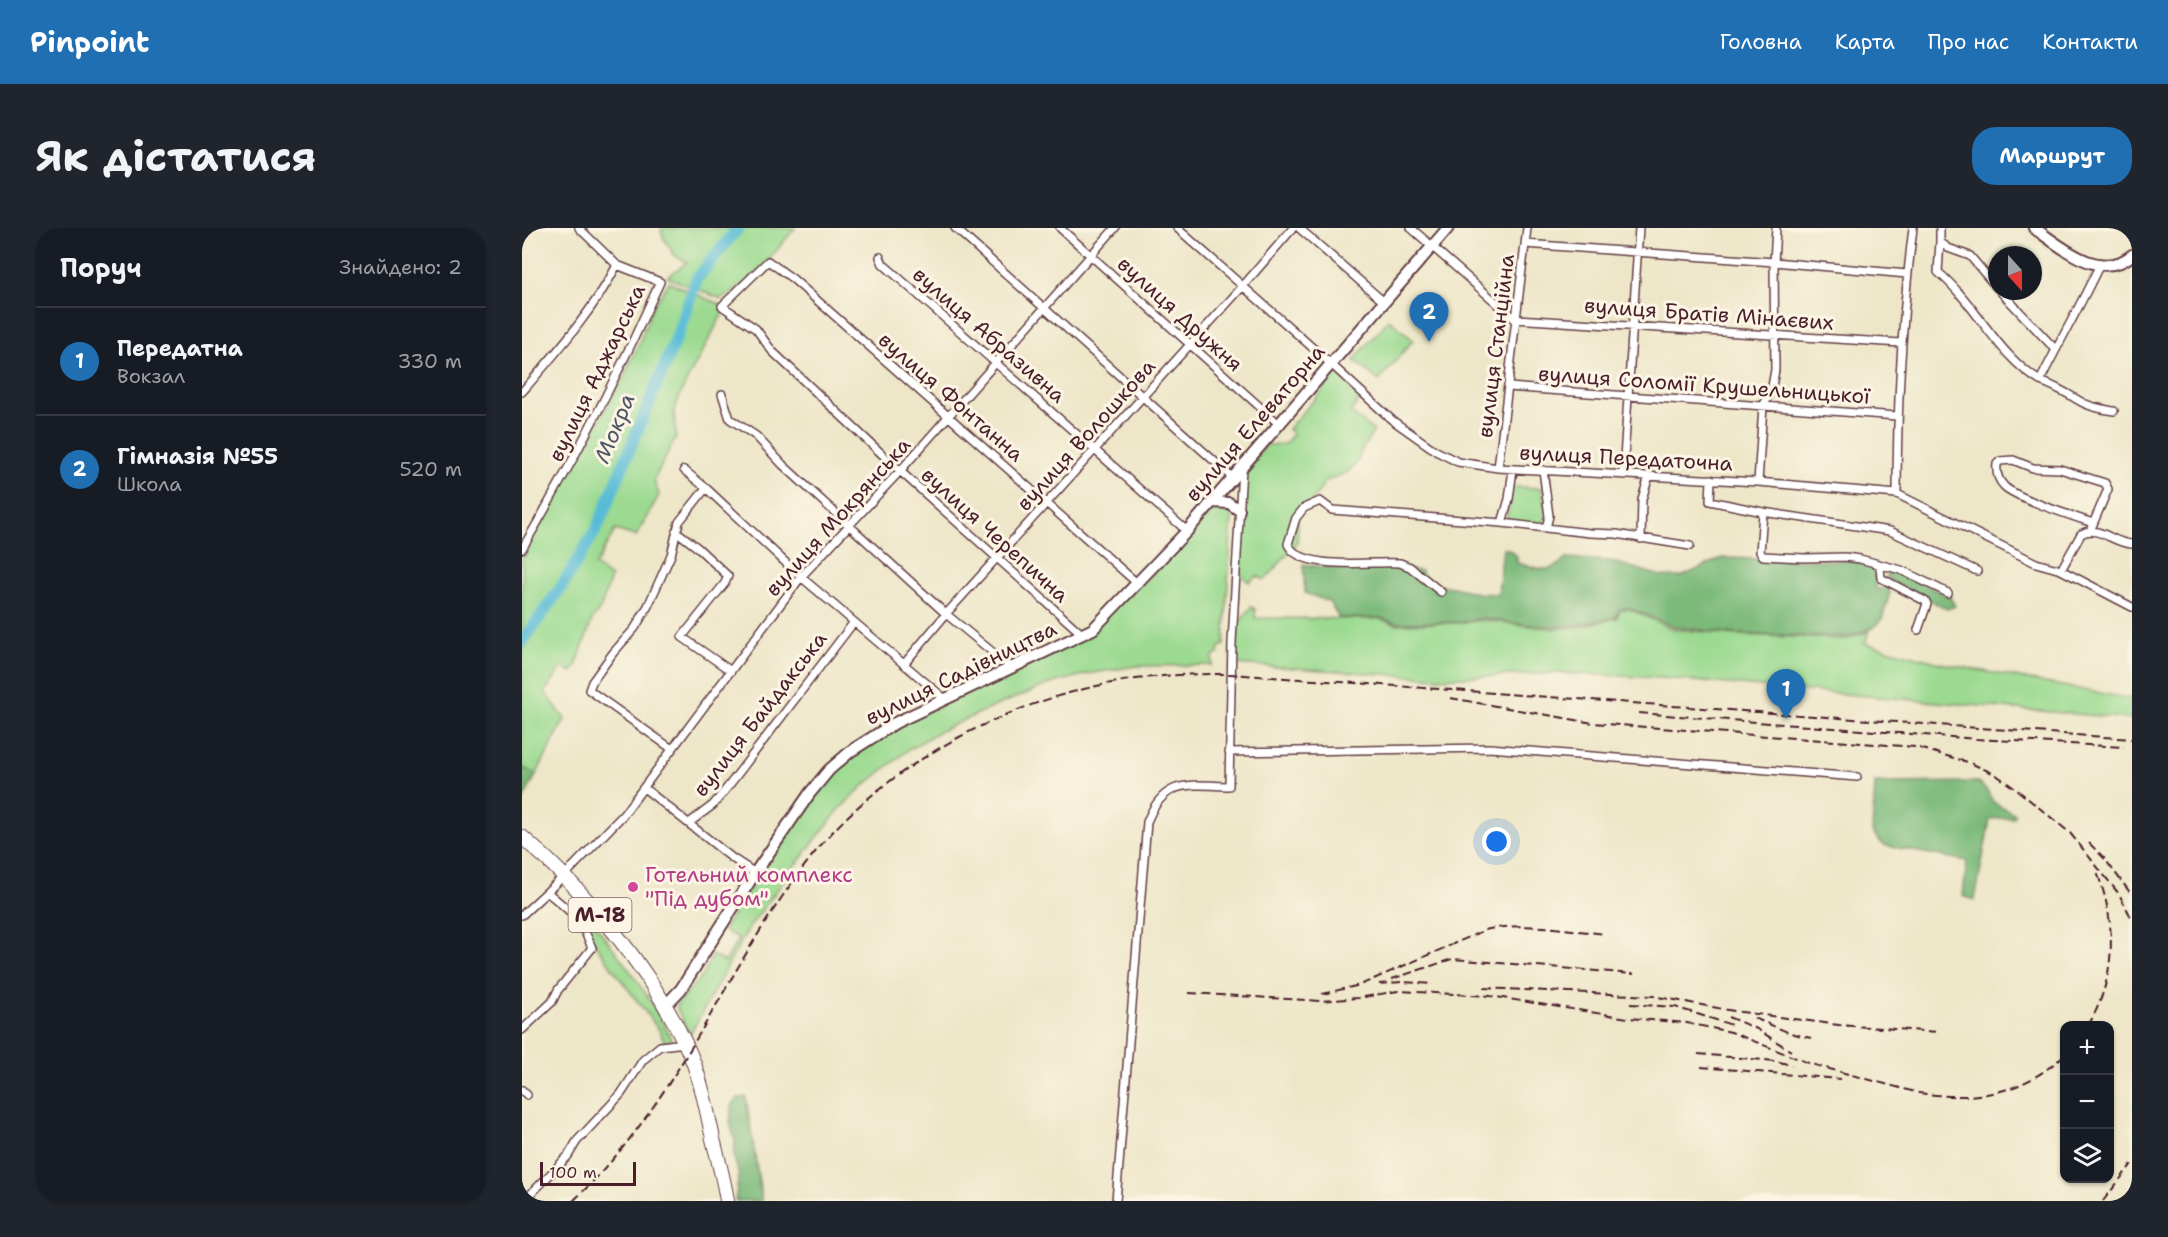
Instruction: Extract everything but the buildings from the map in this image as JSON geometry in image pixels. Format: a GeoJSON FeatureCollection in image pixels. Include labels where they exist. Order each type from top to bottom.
{"type":"FeatureCollection","features":[{"type":"Feature","properties":{"kind":"highway","name":"М-18"},"geometry":{"type":"LineString","coordinates":[[522,837],[565,875],[616,933],[665,1006],[686,1043],[697,1071],[727,1201]]}},
{"type":"Feature","properties":{"kind":"street"},"geometry":{"type":"LineString","coordinates":[[522,392],[561,346],[608,283],[617,265],[579,228]]}},
{"type":"Feature","properties":{"kind":"street"},"geometry":{"type":"LineString","coordinates":[[955,228],[1233,478]]}},
{"type":"Feature","properties":{"kind":"street","name":"вулиця Дружня"},"geometry":{"type":"LineString","coordinates":[[1060,228],[1279,424]]}},
{"type":"Feature","properties":{"kind":"street","name":"вулиця Мокрянська"},"geometry":{"type":"LineString","coordinates":[[522,915],[565,875],[623,815],[801,577],[949,417],[1115,228]]}},
{"type":"Feature","properties":{"kind":"street","name":"вулиця Передаточна"},"geometry":{"type":"LineString","coordinates":[[1177,228],[1392,420],[1436,451],[1458,462],[1498,468],[1758,482],[1897,494],[2036,563],[2061,570],[2132,607]]}},
{"type":"Feature","properties":{"kind":"street","name":"вулиця Волошкова"},"geometry":{"type":"LineString","coordinates":[[904,664],[946,614],[1293,228]]}},
{"type":"Feature","properties":{"kind":"street"},"geometry":{"type":"LineString","coordinates":[[1299,228],[1384,302]]}},
{"type":"Feature","properties":{"kind":"street"},"geometry":{"type":"LineString","coordinates":[[1411,228],[1515,319]]}},
{"type":"Feature","properties":{"kind":"street","name":"вулиця Елеваторна"},"geometry":{"type":"LineString","coordinates":[[1083,635],[1093,629],[1138,584],[1187,531],[1448,228]]}},
{"type":"Feature","properties":{"kind":"street","name":"вулиця Станційна"},"geometry":{"type":"LineString","coordinates":[[1498,468],[1527,228]]}},
{"type":"Feature","properties":{"kind":"street"},"geometry":{"type":"LineString","coordinates":[[1623,474],[1639,228]]}},
{"type":"Feature","properties":{"kind":"street"},"geometry":{"type":"LineString","coordinates":[[1758,482],[1763,406],[1771,392],[1773,382],[1776,228]]}},
{"type":"Feature","properties":{"kind":"street"},"geometry":{"type":"LineString","coordinates":[[1897,494],[1897,416],[1901,343],[1913,228]]}},
{"type":"Feature","properties":{"kind":"street"},"geometry":{"type":"LineString","coordinates":[[1940,228],[1938,272],[1956,288],[2005,349],[2027,372],[2040,381],[2059,388],[2091,406],[2114,411]]}},
{"type":"Feature","properties":{"kind":"street"},"geometry":{"type":"LineString","coordinates":[[2034,228],[2077,256],[2099,266],[2114,264],[2132,255]]}},
{"type":"Feature","properties":{"kind":"street"},"geometry":{"type":"LineString","coordinates":[[1940,242],[1948,248],[1970,256],[1988,278]]}},
{"type":"Feature","properties":{"kind":"street"},"geometry":{"type":"LineString","coordinates":[[1525,244],[1907,274]]}},
{"type":"Feature","properties":{"kind":"street","name":"вулиця Абразивна"},"geometry":{"type":"LineString","coordinates":[[880,257],[883,264],[1187,531]]}},
{"type":"Feature","properties":{"kind":"street","name":"вулиця Фонтанна"},"geometry":{"type":"LineString","coordinates":[[768,261],[792,279],[1138,584]]}},
{"type":"Feature","properties":{"kind":"street","name":"вулиця Черепична"},"geometry":{"type":"LineString","coordinates":[[768,261],[723,306],[756,329],[772,351],[900,471],[1083,635]]}},
{"type":"Feature","properties":{"kind":"street","name":"вулиця Аджарська"},"geometry":{"type":"LineString","coordinates":[[522,549],[561,483],[620,370],[660,282],[617,265]]}},
{"type":"Feature","properties":{"kind":"street"},"geometry":{"type":"LineString","coordinates":[[2040,381],[2099,266]]}},
{"type":"Feature","properties":{"kind":"street"},"geometry":{"type":"LineString","coordinates":[[2008,300],[2055,349]]}},
{"type":"Feature","properties":{"kind":"street","name":"вулиця Братів Мінаєвих"},"geometry":{"type":"LineString","coordinates":[[1515,319],[1901,343]]}},
{"type":"Feature","properties":{"kind":"street","name":"вулиця Соломії Крушельницької"},"geometry":{"type":"LineString","coordinates":[[1508,387],[1897,416]]}},
{"type":"Feature","properties":{"kind":"street"},"geometry":{"type":"LineString","coordinates":[[722,394],[729,419],[756,436],[783,465],[946,614],[1012,668]]}},
{"type":"Feature","properties":{"kind":"street"},"geometry":{"type":"LineString","coordinates":[[2090,531],[2108,489],[2105,483],[2060,469],[2033,468],[2013,460],[2000,461],[1996,464],[2003,486],[2016,494],[2093,522]]}},
{"type":"Feature","properties":{"kind":"street"},"geometry":{"type":"LineString","coordinates":[[1116,1201],[1147,822],[1151,810],[1166,792],[1180,785],[1228,786],[1232,642],[1242,467]]}},
{"type":"Feature","properties":{"kind":"street"},"geometry":{"type":"LineString","coordinates":[[1502,523],[1509,499],[1513,469]]}},
{"type":"Feature","properties":{"kind":"street"},"geometry":{"type":"LineString","coordinates":[[684,470],[801,577],[945,699]]}},
{"type":"Feature","properties":{"kind":"street"},"geometry":{"type":"LineString","coordinates":[[1543,470],[1549,516],[1546,528]]}},
{"type":"Feature","properties":{"kind":"street"},"geometry":{"type":"LineString","coordinates":[[1641,539],[1642,499],[1649,476]]}},
{"type":"Feature","properties":{"kind":"street"},"geometry":{"type":"LineString","coordinates":[[1711,479],[1710,501],[1763,512],[1890,531],[1977,571]]}},
{"type":"Feature","properties":{"kind":"street"},"geometry":{"type":"LineString","coordinates":[[672,749],[589,690],[592,682],[635,628],[648,606],[671,555],[679,522],[706,488]]}},
{"type":"Feature","properties":{"kind":"street"},"geometry":{"type":"LineString","coordinates":[[1441,592],[1410,567],[1400,563],[1327,563],[1298,557],[1291,552],[1288,544],[1296,518],[1304,508],[1320,501],[1332,510],[1616,534],[1690,546]]}},
{"type":"Feature","properties":{"kind":"street"},"geometry":{"type":"LineString","coordinates":[[1212,502],[1229,503],[1239,510]]}},
{"type":"Feature","properties":{"kind":"street"},"geometry":{"type":"LineString","coordinates":[[1763,512],[1760,552],[1763,556],[1860,559],[1901,570],[1948,593]]}},
{"type":"Feature","properties":{"kind":"street"},"geometry":{"type":"LineString","coordinates":[[676,531],[728,576],[682,638],[731,671]]}},
{"type":"Feature","properties":{"kind":"street"},"geometry":{"type":"LineString","coordinates":[[2061,570],[2081,534],[2097,531],[2130,545]]}},
{"type":"Feature","properties":{"kind":"street"},"geometry":{"type":"LineString","coordinates":[[1880,566],[1881,579],[1925,601],[1927,608],[1918,630]]}},
{"type":"Feature","properties":{"kind":"street","name":"вулиця Байдакська"},"geometry":{"type":"LineString","coordinates":[[689,823],[712,805],[727,788],[854,622]]}},
{"type":"Feature","properties":{"kind":"street","name":"вулиця Садівництва"},"geometry":{"type":"LineString","coordinates":[[665,1006],[681,988],[755,873],[810,793],[829,770],[871,736],[1083,635]]}},
{"type":"Feature","properties":{"kind":"street"},"geometry":{"type":"LineString","coordinates":[[1229,752],[1490,748],[1857,777]]}},
{"type":"Feature","properties":{"kind":"street"},"geometry":{"type":"LineString","coordinates":[[644,788],[732,858],[755,873]]}},
{"type":"Feature","properties":{"kind":"street"},"geometry":{"type":"LineString","coordinates":[[522,1030],[552,1002],[558,990],[592,948],[584,926],[577,917],[547,892]]}},
{"type":"Feature","properties":{"kind":"street"},"geometry":{"type":"LineString","coordinates":[[524,1201],[568,1156],[577,1141],[621,1094],[643,1060],[660,1046],[686,1043]]}},
{"type":"Feature","properties":{"kind":"green space"},"geometry":{"type":"Polygon","coordinates":[[[662,228],[795,228],[752,277],[721,299],[667,277],[687,262],[672,254],[664,239],[662,228]]]}},
{"type":"Feature","properties":{"kind":"green space"},"geometry":{"type":"Polygon","coordinates":[[[669,282],[726,307],[684,386],[674,411],[676,437],[654,480],[659,495],[636,536],[615,530],[595,566],[611,577],[601,607],[592,620],[576,666],[572,672],[562,667],[545,692],[565,719],[536,775],[522,767],[522,559],[622,380],[639,344],[652,308],[669,282]]]}},
{"type":"Feature","properties":{"kind":"green space"},"geometry":{"type":"Polygon","coordinates":[[[1389,319],[1413,340],[1379,381],[1354,360],[1389,319]]]}},
{"type":"Feature","properties":{"kind":"green space"},"geometry":{"type":"Polygon","coordinates":[[[1337,374],[1362,397],[1350,412],[1374,431],[1362,449],[1358,461],[1349,471],[1326,481],[1313,500],[1296,514],[1297,543],[1265,580],[1257,576],[1249,582],[1241,575],[1238,567],[1245,470],[1267,445],[1285,444],[1293,434],[1288,429],[1337,374]]]}},
{"type":"Feature","properties":{"kind":"green space"},"geometry":{"type":"Polygon","coordinates":[[[1512,487],[1542,488],[1546,519],[1544,525],[1506,521],[1512,487]]]}},
{"type":"Feature","properties":{"kind":"green space"},"geometry":{"type":"Polygon","coordinates":[[[1216,506],[1229,508],[1232,518],[1224,645],[1219,647],[1218,654],[1213,656],[1212,665],[1136,666],[1087,674],[1050,684],[936,733],[908,750],[861,788],[838,811],[795,866],[750,926],[690,1034],[677,1009],[677,1004],[703,975],[712,955],[725,962],[739,938],[724,931],[726,924],[818,788],[853,754],[903,723],[1075,642],[1148,578],[1183,544],[1216,506]]]}},
{"type":"Feature","properties":{"kind":"green space"},"geometry":{"type":"Polygon","coordinates":[[[1503,548],[1517,556],[1517,563],[1543,569],[1554,567],[1567,558],[1610,561],[1661,576],[1681,577],[1722,558],[1853,561],[1866,564],[1874,569],[1877,590],[1888,587],[1890,593],[1882,619],[1873,628],[1847,637],[1737,634],[1675,627],[1629,608],[1619,609],[1616,617],[1554,627],[1484,618],[1462,622],[1397,623],[1381,618],[1339,618],[1329,602],[1305,593],[1303,564],[1421,571],[1425,578],[1436,585],[1478,593],[1498,594],[1503,548]]]}},
{"type":"Feature","properties":{"kind":"green space"},"geometry":{"type":"Polygon","coordinates":[[[1888,572],[1902,574],[1950,597],[1955,606],[1947,609],[1894,583],[1886,576],[1888,572]]]}},
{"type":"Feature","properties":{"kind":"green space"},"geometry":{"type":"Polygon","coordinates":[[[1251,607],[1255,609],[1255,618],[1380,619],[1396,624],[1461,623],[1484,620],[1554,629],[1577,627],[1617,618],[1620,610],[1629,609],[1673,629],[1736,635],[1847,639],[1869,631],[1865,643],[1940,663],[2132,699],[2132,719],[1660,678],[1558,673],[1440,678],[1236,664],[1237,626],[1251,607]]]}},
{"type":"Feature","properties":{"kind":"green space"},"geometry":{"type":"Polygon","coordinates":[[[522,767],[536,775],[522,802],[522,767]]]}},
{"type":"Feature","properties":{"kind":"green space"},"geometry":{"type":"Polygon","coordinates":[[[1978,782],[1988,792],[1993,802],[2015,814],[2013,817],[1990,819],[1975,900],[1963,896],[1967,861],[1883,845],[1872,831],[1875,783],[1978,782]]]}},
{"type":"Feature","properties":{"kind":"green space"},"geometry":{"type":"Polygon","coordinates":[[[571,903],[583,909],[619,956],[654,1007],[672,1041],[665,1043],[660,1031],[579,920],[567,907],[571,903]]]}},
{"type":"Feature","properties":{"kind":"green space"},"geometry":{"type":"Polygon","coordinates":[[[746,1097],[762,1201],[735,1201],[739,1175],[734,1158],[735,1141],[730,1123],[732,1105],[738,1098],[746,1097]]]}},
{"type":"Feature","properties":{"kind":"waterway","name":"Мокра"},"geometry":{"type":"LineString","coordinates":[[522,642],[562,586],[597,528],[677,336],[697,278],[738,228]]}},
{"type":"Feature","properties":{"kind":"railway"},"geometry":{"type":"LineString","coordinates":[[573,1201],[622,1149],[664,1091],[777,904],[841,823],[859,806],[924,757],[996,719],[1073,692],[1153,677],[1230,674],[2132,739]]}},
{"type":"Feature","properties":{"kind":"railway"},"geometry":{"type":"LineString","coordinates":[[1450,698],[1593,723],[1916,747],[1968,762],[1995,774],[2070,833],[2119,894],[2132,919]]}},
{"type":"Feature","properties":{"kind":"railway"},"geometry":{"type":"LineString","coordinates":[[1639,713],[1977,739],[2124,747]]}},
{"type":"Feature","properties":{"kind":"railway"},"geometry":{"type":"LineString","coordinates":[[2089,843],[2104,858],[2132,895]]}},
{"type":"Feature","properties":{"kind":"railway"},"geometry":{"type":"LineString","coordinates":[[2091,1021],[2104,988],[2111,949],[2108,909],[2096,870]]}},
{"type":"Feature","properties":{"kind":"railway"},"geometry":{"type":"LineString","coordinates":[[1322,994],[1360,985],[1485,930],[1530,926],[1605,934]]}},
{"type":"Feature","properties":{"kind":"railway"},"geometry":{"type":"LineString","coordinates":[[1392,979],[1452,959],[1634,974]]}},
{"type":"Feature","properties":{"kind":"railway"},"geometry":{"type":"LineString","coordinates":[[1379,984],[1402,982],[1433,984]]}},
{"type":"Feature","properties":{"kind":"railway"},"geometry":{"type":"LineString","coordinates":[[1484,988],[1653,996],[1734,1011],[1839,1025],[1938,1032]]}},
{"type":"Feature","properties":{"kind":"railway"},"geometry":{"type":"LineString","coordinates":[[1189,993],[1321,1001],[1398,991],[1490,996],[1628,1018],[1687,1023],[1731,1032],[1811,1064],[1919,1093],[1940,1095],[1978,1095],[2014,1087],[2032,1079],[2060,1058]]}},
{"type":"Feature","properties":{"kind":"railway"},"geometry":{"type":"LineString","coordinates":[[1630,1004],[1675,1007],[1735,1026]]}},
{"type":"Feature","properties":{"kind":"railway"},"geometry":{"type":"LineString","coordinates":[[1728,1017],[1757,1029],[1791,1051]]}},
{"type":"Feature","properties":{"kind":"railway"},"geometry":{"type":"LineString","coordinates":[[1754,1018],[1790,1033],[1811,1038]]}},
{"type":"Feature","properties":{"kind":"railway"},"geometry":{"type":"LineString","coordinates":[[1698,1054],[1775,1061],[1792,1065]]}},
{"type":"Feature","properties":{"kind":"railway"},"geometry":{"type":"LineString","coordinates":[[1701,1067],[1840,1079]]}},
{"type":"Feature","properties":{"kind":"railway"},"geometry":{"type":"LineString","coordinates":[[2103,1201],[2132,1164]]}},
{"type":"Feature","properties":{"kind":"place","name":"Гімназія №55"},"geometry":{"type":"Point","coordinates":[1429,342]}},
{"type":"Feature","properties":{"kind":"place","name":"Передатна"},"geometry":{"type":"Point","coordinates":[1786,719]}},
{"type":"Feature","properties":{"kind":"place","name":"Готельний комплекс \"Під дубом\""},"geometry":{"type":"Point","coordinates":[633,887]}}]}
